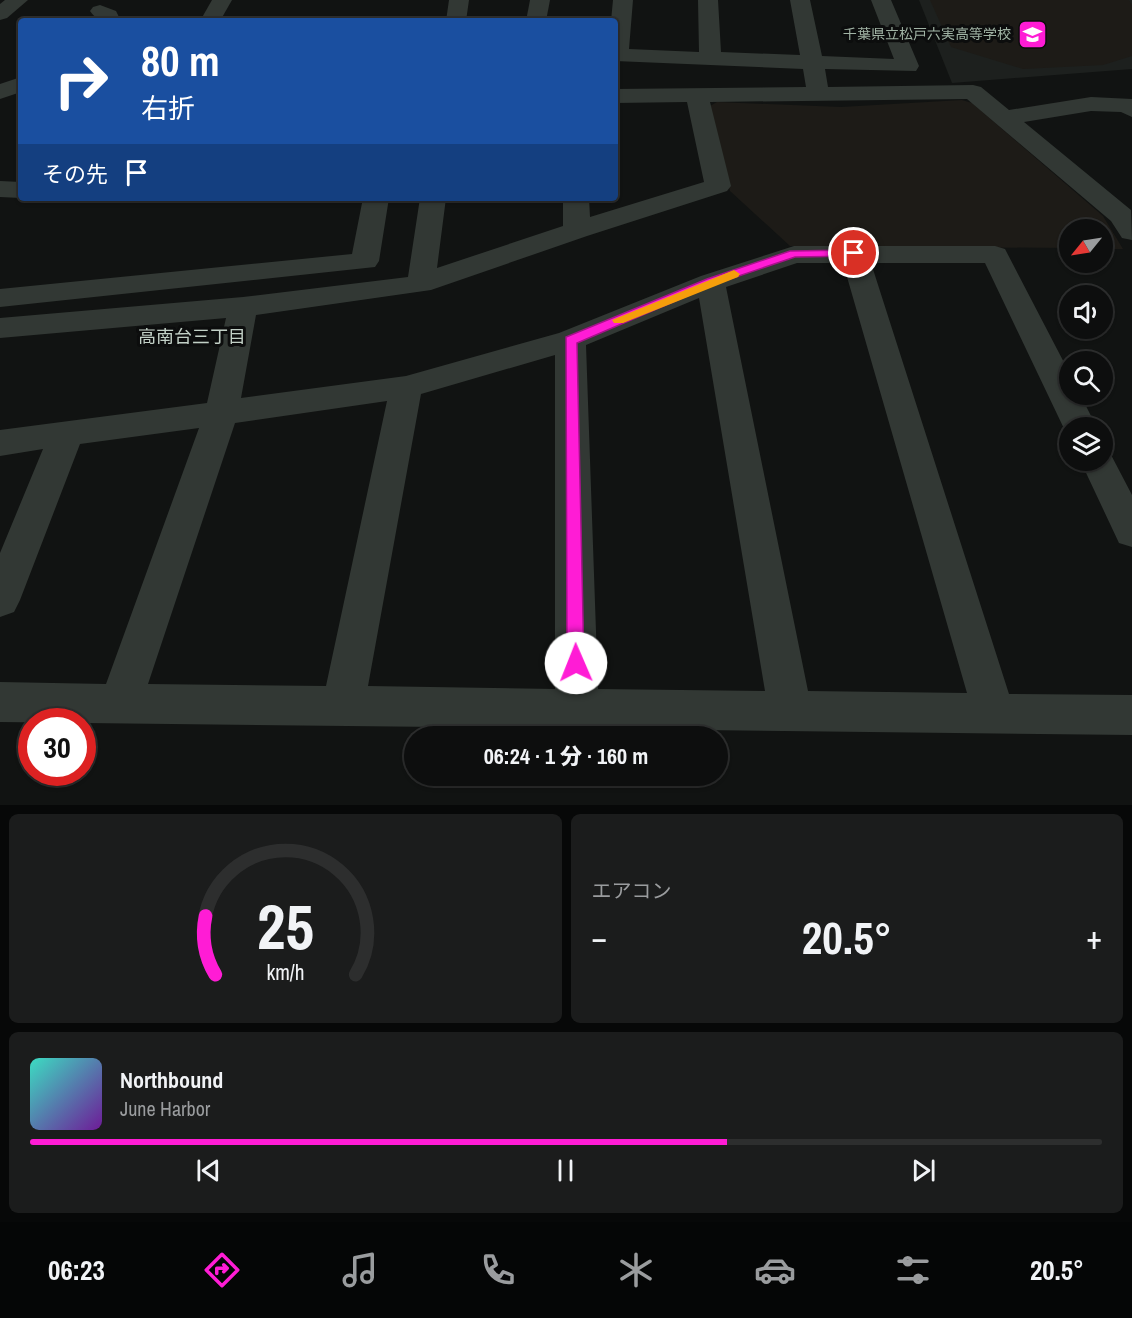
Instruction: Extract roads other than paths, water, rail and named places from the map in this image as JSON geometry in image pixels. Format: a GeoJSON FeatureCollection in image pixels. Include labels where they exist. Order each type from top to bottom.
{"type":"FeatureCollection","features":[{"type":"Feature","properties":{"kind":"street"},"geometry":{"type":"LineString","coordinates":[[0,14],[18,0]]}},
{"type":"Feature","properties":{"kind":"street"},"geometry":{"type":"LineString","coordinates":[[212,18],[222,0]]}},
{"type":"Feature","properties":{"kind":"street"},"geometry":{"type":"LineString","coordinates":[[456,18],[459,0]]}},
{"type":"Feature","properties":{"kind":"street"},"geometry":{"type":"LineString","coordinates":[[537,18],[540,0]]}},
{"type":"Feature","properties":{"kind":"street"},"geometry":{"type":"LineString","coordinates":[[618,39],[623,0]]}},
{"type":"Feature","properties":{"kind":"street"},"geometry":{"type":"LineString","coordinates":[[708,0],[710,59]]}},
{"type":"Feature","properties":{"kind":"street"},"geometry":{"type":"LineString","coordinates":[[800,0],[818,93]]}},
{"type":"Feature","properties":{"kind":"street"},"geometry":{"type":"LineString","coordinates":[[618,55],[908,66],[881,0]]}},
{"type":"Feature","properties":{"kind":"street"},"geometry":{"type":"LineString","coordinates":[[0,92],[18,85]]}},
{"type":"Feature","properties":{"kind":"street"},"geometry":{"type":"LineString","coordinates":[[618,96],[973,92],[1128,221]]}},
{"type":"Feature","properties":{"kind":"street"},"geometry":{"type":"LineString","coordinates":[[0,328],[243,307],[421,285],[577,230],[718,186],[697,95]]}},
{"type":"Feature","properties":{"kind":"street"},"geometry":{"type":"LineString","coordinates":[[0,100],[18,100]]}},
{"type":"Feature","properties":{"kind":"street"},"geometry":{"type":"LineString","coordinates":[[1006,118],[1091,104],[1128,105],[1132,110]]}},
{"type":"Feature","properties":{"kind":"street"},"geometry":{"type":"LineString","coordinates":[[0,189],[18,189]]}},
{"type":"Feature","properties":{"kind":"street"},"geometry":{"type":"LineString","coordinates":[[0,298],[365,261],[375,201]]}},
{"type":"Feature","properties":{"kind":"street"},"geometry":{"type":"LineString","coordinates":[[421,285],[433,201]]}},
{"type":"Feature","properties":{"kind":"street"},"geometry":{"type":"LineString","coordinates":[[576,201],[577,230]]}},
{"type":"Feature","properties":{"kind":"street"},"geometry":{"type":"LineString","coordinates":[[854,253],[994,713]]}},
{"type":"Feature","properties":{"kind":"street"},"geometry":{"type":"LineString","coordinates":[[0,443],[406,387],[570,340],[711,282],[794,254],[995,255],[1075,417]]}},
{"type":"Feature","properties":{"kind":"street"},"geometry":{"type":"LineString","coordinates":[[711,282],[789,709]]}},
{"type":"Feature","properties":{"kind":"street"},"geometry":{"type":"LineString","coordinates":[[120,703],[221,413],[243,307]]}},
{"type":"Feature","properties":{"kind":"street"},"geometry":{"type":"LineString","coordinates":[[570,340],[577,709]]}},
{"type":"Feature","properties":{"kind":"street"},"geometry":{"type":"LineString","coordinates":[[343,705],[406,387]]}},
{"type":"Feature","properties":{"kind":"street"},"geometry":{"type":"LineString","coordinates":[[0,600],[68,434]]}},
{"type":"Feature","properties":{"kind":"street"},"geometry":{"type":"LineString","coordinates":[[1102,471],[1132,532]]}},
{"type":"Feature","properties":{"kind":"street"},"geometry":{"type":"LineString","coordinates":[[0,702],[577,709],[789,709],[1132,715]]}},
{"type":"Feature","properties":{"kind":"place","name":"千葉県立松戸六実高等学校"},"geometry":{"type":"Point","coordinates":[1032,34]}},
{"type":"Feature","properties":{"kind":"district","name":"高南台三丁目"},"geometry":{"type":"Point","coordinates":[192,336]}}]}
